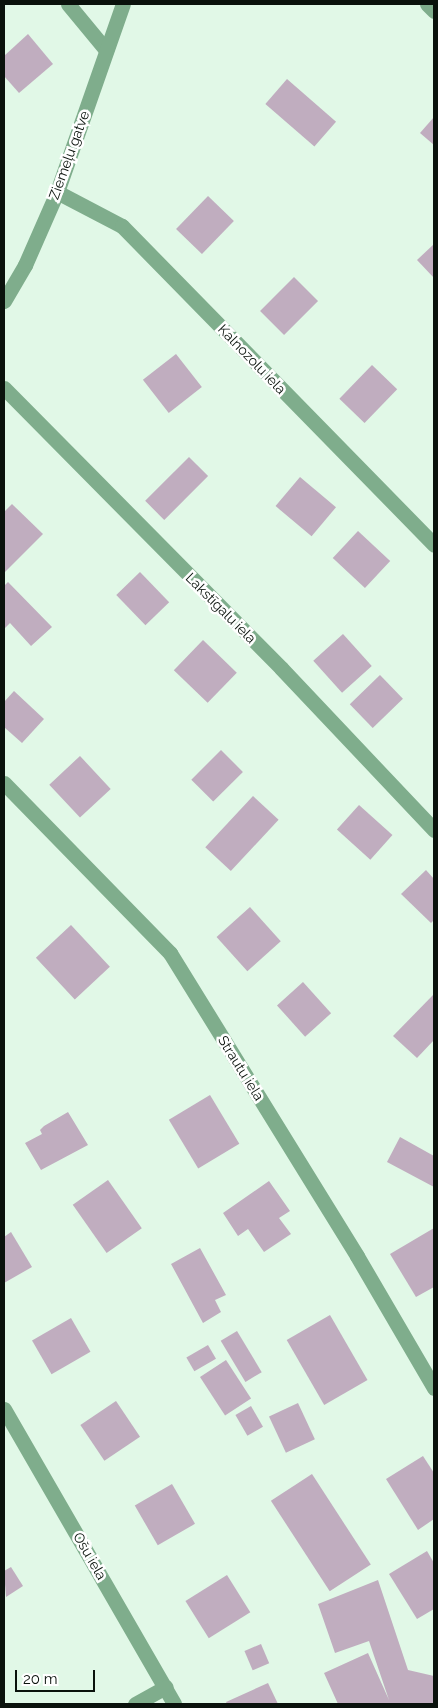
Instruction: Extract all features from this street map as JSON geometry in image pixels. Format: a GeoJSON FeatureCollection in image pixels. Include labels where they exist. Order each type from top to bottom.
{"type":"FeatureCollection","features":[{"type":"Feature","properties":{"kind":"street"},"geometry":{"type":"LineString","coordinates":[[68,4],[106,50]]}},
{"type":"Feature","properties":{"kind":"street","name":"Ziemeļu gatve"},"geometry":{"type":"LineString","coordinates":[[4,300],[25,264],[57,192],[123,4]]}},
{"type":"Feature","properties":{"kind":"street"},"geometry":{"type":"LineString","coordinates":[[427,4],[434,11]]}},
{"type":"Feature","properties":{"kind":"street","name":"Kalnozolu iela"},"geometry":{"type":"LineString","coordinates":[[57,192],[122,226],[434,546]]}},
{"type":"Feature","properties":{"kind":"street","name":"Lakstīgalu iela"},"geometry":{"type":"LineString","coordinates":[[4,388],[281,668],[434,830]]}},
{"type":"Feature","properties":{"kind":"street","name":"Strautu iela"},"geometry":{"type":"LineString","coordinates":[[4,784],[170,953],[357,1256],[434,1388]]}},
{"type":"Feature","properties":{"kind":"street","name":"Ošu iela"},"geometry":{"type":"LineString","coordinates":[[4,1409],[166,1687],[174,1704]]}},
{"type":"Feature","properties":{"kind":"street"},"geometry":{"type":"LineString","coordinates":[[135,1704],[166,1687]]}},
{"type":"Feature","properties":{"kind":"building"},"geometry":{"type":"Polygon","coordinates":[[[28,34],[53,64],[19,93],[4,76],[4,56],[28,34]]]}},
{"type":"Feature","properties":{"kind":"building"},"geometry":{"type":"Polygon","coordinates":[[[287,79],[336,122],[314,147],[265,104],[287,79]]]}},
{"type":"Feature","properties":{"kind":"building"},"geometry":{"type":"Polygon","coordinates":[[[434,117],[434,145],[420,133],[434,117]]]}},
{"type":"Feature","properties":{"kind":"building"},"geometry":{"type":"Polygon","coordinates":[[[208,196],[234,221],[202,254],[176,229],[208,196]]]}},
{"type":"Feature","properties":{"kind":"building"},"geometry":{"type":"Polygon","coordinates":[[[434,244],[434,278],[417,260],[434,244]]]}},
{"type":"Feature","properties":{"kind":"building"},"geometry":{"type":"Polygon","coordinates":[[[294,277],[318,301],[284,335],[260,311],[294,277]]]}},
{"type":"Feature","properties":{"kind":"building"},"geometry":{"type":"Polygon","coordinates":[[[176,354],[202,387],[169,413],[143,380],[176,354]]]}},
{"type":"Feature","properties":{"kind":"building"},"geometry":{"type":"Polygon","coordinates":[[[372,365],[397,389],[365,423],[339,399],[372,365]]]}},
{"type":"Feature","properties":{"kind":"building"},"geometry":{"type":"Polygon","coordinates":[[[189,457],[208,476],[164,520],[145,501],[189,457]]]}},
{"type":"Feature","properties":{"kind":"building"},"geometry":{"type":"Polygon","coordinates":[[[300,477],[336,507],[312,536],[276,506],[300,477]]]}},
{"type":"Feature","properties":{"kind":"building"},"geometry":{"type":"Polygon","coordinates":[[[12,504],[43,534],[4,573],[4,512],[12,504]]]}},
{"type":"Feature","properties":{"kind":"building"},"geometry":{"type":"Polygon","coordinates":[[[358,531],[390,561],[365,588],[333,558],[358,531]]]}},
{"type":"Feature","properties":{"kind":"building"},"geometry":{"type":"Polygon","coordinates":[[[140,572],[169,602],[145,625],[116,595],[140,572]]]}},
{"type":"Feature","properties":{"kind":"building"},"geometry":{"type":"Polygon","coordinates":[[[8,582],[52,627],[31,646],[10,623],[4,629],[4,586],[8,582]]]}},
{"type":"Feature","properties":{"kind":"building"},"geometry":{"type":"Polygon","coordinates":[[[343,634],[372,666],[342,693],[313,661],[343,634]]]}},
{"type":"Feature","properties":{"kind":"building"},"geometry":{"type":"Polygon","coordinates":[[[203,640],[237,673],[208,703],[174,670],[203,640]]]}},
{"type":"Feature","properties":{"kind":"building"},"geometry":{"type":"Polygon","coordinates":[[[380,675],[403,699],[373,728],[350,704],[380,675]]]}},
{"type":"Feature","properties":{"kind":"building"},"geometry":{"type":"Polygon","coordinates":[[[14,691],[44,719],[22,743],[4,727],[4,702],[14,691]]]}},
{"type":"Feature","properties":{"kind":"building"},"geometry":{"type":"Polygon","coordinates":[[[221,750],[243,772],[213,802],[191,780],[221,750]]]}},
{"type":"Feature","properties":{"kind":"building"},"geometry":{"type":"Polygon","coordinates":[[[80,756],[111,789],[80,818],[49,785],[80,756]]]}},
{"type":"Feature","properties":{"kind":"building"},"geometry":{"type":"Polygon","coordinates":[[[253,796],[279,820],[231,871],[205,847],[253,796]]]}},
{"type":"Feature","properties":{"kind":"building"},"geometry":{"type":"Polygon","coordinates":[[[359,805],[392,835],[370,860],[337,830],[359,805]]]}},
{"type":"Feature","properties":{"kind":"building"},"geometry":{"type":"Polygon","coordinates":[[[426,870],[434,879],[434,920],[431,923],[401,894],[426,870]]]}},
{"type":"Feature","properties":{"kind":"building"},"geometry":{"type":"Polygon","coordinates":[[[250,907],[281,941],[247,971],[217,937],[250,907]]]}},
{"type":"Feature","properties":{"kind":"building"},"geometry":{"type":"Polygon","coordinates":[[[71,925],[110,967],[75,999],[36,958],[71,925]]]}},
{"type":"Feature","properties":{"kind":"building"},"geometry":{"type":"Polygon","coordinates":[[[303,982],[331,1013],[305,1037],[277,1005],[303,982]]]}},
{"type":"Feature","properties":{"kind":"building"},"geometry":{"type":"Polygon","coordinates":[[[434,994],[434,1040],[417,1058],[393,1036],[434,994]]]}},
{"type":"Feature","properties":{"kind":"building"},"geometry":{"type":"Polygon","coordinates":[[[210,1095],[239,1144],[198,1169],[169,1120],[210,1095]]]}},
{"type":"Feature","properties":{"kind":"building"},"geometry":{"type":"Polygon","coordinates":[[[68,1112],[88,1145],[41,1170],[25,1143],[42,1134],[40,1130],[44,1126],[68,1112]]]}},
{"type":"Feature","properties":{"kind":"building"},"geometry":{"type":"Polygon","coordinates":[[[400,1137],[434,1156],[434,1187],[387,1162],[400,1137]]]}},
{"type":"Feature","properties":{"kind":"building"},"geometry":{"type":"Polygon","coordinates":[[[108,1180],[142,1228],[107,1253],[73,1205],[108,1180]]]}},
{"type":"Feature","properties":{"kind":"building"},"geometry":{"type":"Polygon","coordinates":[[[269,1181],[290,1211],[279,1218],[291,1234],[264,1252],[248,1229],[238,1236],[223,1213],[269,1181]]]}},
{"type":"Feature","properties":{"kind":"building"},"geometry":{"type":"Polygon","coordinates":[[[434,1228],[434,1287],[416,1297],[390,1254],[434,1228]]]}},
{"type":"Feature","properties":{"kind":"building"},"geometry":{"type":"Polygon","coordinates":[[[11,1232],[32,1267],[4,1283],[4,1237],[11,1232]]]}},
{"type":"Feature","properties":{"kind":"building"},"geometry":{"type":"Polygon","coordinates":[[[200,1248],[226,1295],[215,1300],[221,1312],[203,1323],[171,1264],[200,1248]]]}},
{"type":"Feature","properties":{"kind":"building"},"geometry":{"type":"Polygon","coordinates":[[[330,1315],[368,1380],[324,1405],[287,1340],[330,1315]]]}},
{"type":"Feature","properties":{"kind":"building"},"geometry":{"type":"Polygon","coordinates":[[[71,1318],[90,1352],[52,1374],[32,1340],[71,1318]]]}},
{"type":"Feature","properties":{"kind":"building"},"geometry":{"type":"Polygon","coordinates":[[[237,1331],[262,1372],[245,1382],[221,1341],[237,1331]]]}},
{"type":"Feature","properties":{"kind":"building"},"geometry":{"type":"Polygon","coordinates":[[[208,1345],[216,1359],[194,1371],[186,1358],[208,1345]]]}},
{"type":"Feature","properties":{"kind":"building"},"geometry":{"type":"Polygon","coordinates":[[[226,1360],[251,1399],[225,1415],[200,1377],[226,1360]]]}},
{"type":"Feature","properties":{"kind":"building"},"geometry":{"type":"Polygon","coordinates":[[[116,1401],[140,1437],[104,1461],[80,1425],[116,1401]]]}},
{"type":"Feature","properties":{"kind":"building"},"geometry":{"type":"Polygon","coordinates":[[[298,1403],[315,1439],[286,1453],[269,1417],[298,1403]]]}},
{"type":"Feature","properties":{"kind":"building"},"geometry":{"type":"Polygon","coordinates":[[[251,1406],[263,1427],[247,1436],[235,1415],[251,1406]]]}},
{"type":"Feature","properties":{"kind":"building"},"geometry":{"type":"Polygon","coordinates":[[[423,1456],[434,1473],[434,1519],[418,1530],[386,1479],[423,1456]]]}},
{"type":"Feature","properties":{"kind":"building"},"geometry":{"type":"Polygon","coordinates":[[[312,1474],[371,1565],[330,1591],[271,1501],[312,1474]]]}},
{"type":"Feature","properties":{"kind":"building"},"geometry":{"type":"Polygon","coordinates":[[[172,1484],[195,1524],[158,1545],[135,1506],[172,1484]]]}},
{"type":"Feature","properties":{"kind":"building"},"geometry":{"type":"Polygon","coordinates":[[[427,1551],[434,1563],[434,1609],[417,1619],[389,1574],[427,1551]]]}},
{"type":"Feature","properties":{"kind":"building"},"geometry":{"type":"Polygon","coordinates":[[[11,1567],[23,1586],[6,1597],[4,1571],[11,1567]]]}},
{"type":"Feature","properties":{"kind":"building"},"geometry":{"type":"Polygon","coordinates":[[[227,1575],[250,1612],[209,1638],[185,1601],[227,1575]]]}},
{"type":"Feature","properties":{"kind":"building"},"geometry":{"type":"Polygon","coordinates":[[[378,1580],[408,1670],[434,1676],[434,1704],[338,1704],[324,1673],[368,1653],[389,1700],[369,1641],[335,1653],[318,1604],[378,1580]]]}},
{"type":"Feature","properties":{"kind":"building"},"geometry":{"type":"Polygon","coordinates":[[[261,1644],[269,1663],[253,1670],[244,1651],[261,1644]]]}},
{"type":"Feature","properties":{"kind":"building"},"geometry":{"type":"Polygon","coordinates":[[[268,1683],[278,1704],[227,1704],[226,1702],[268,1683]]]}}]}
